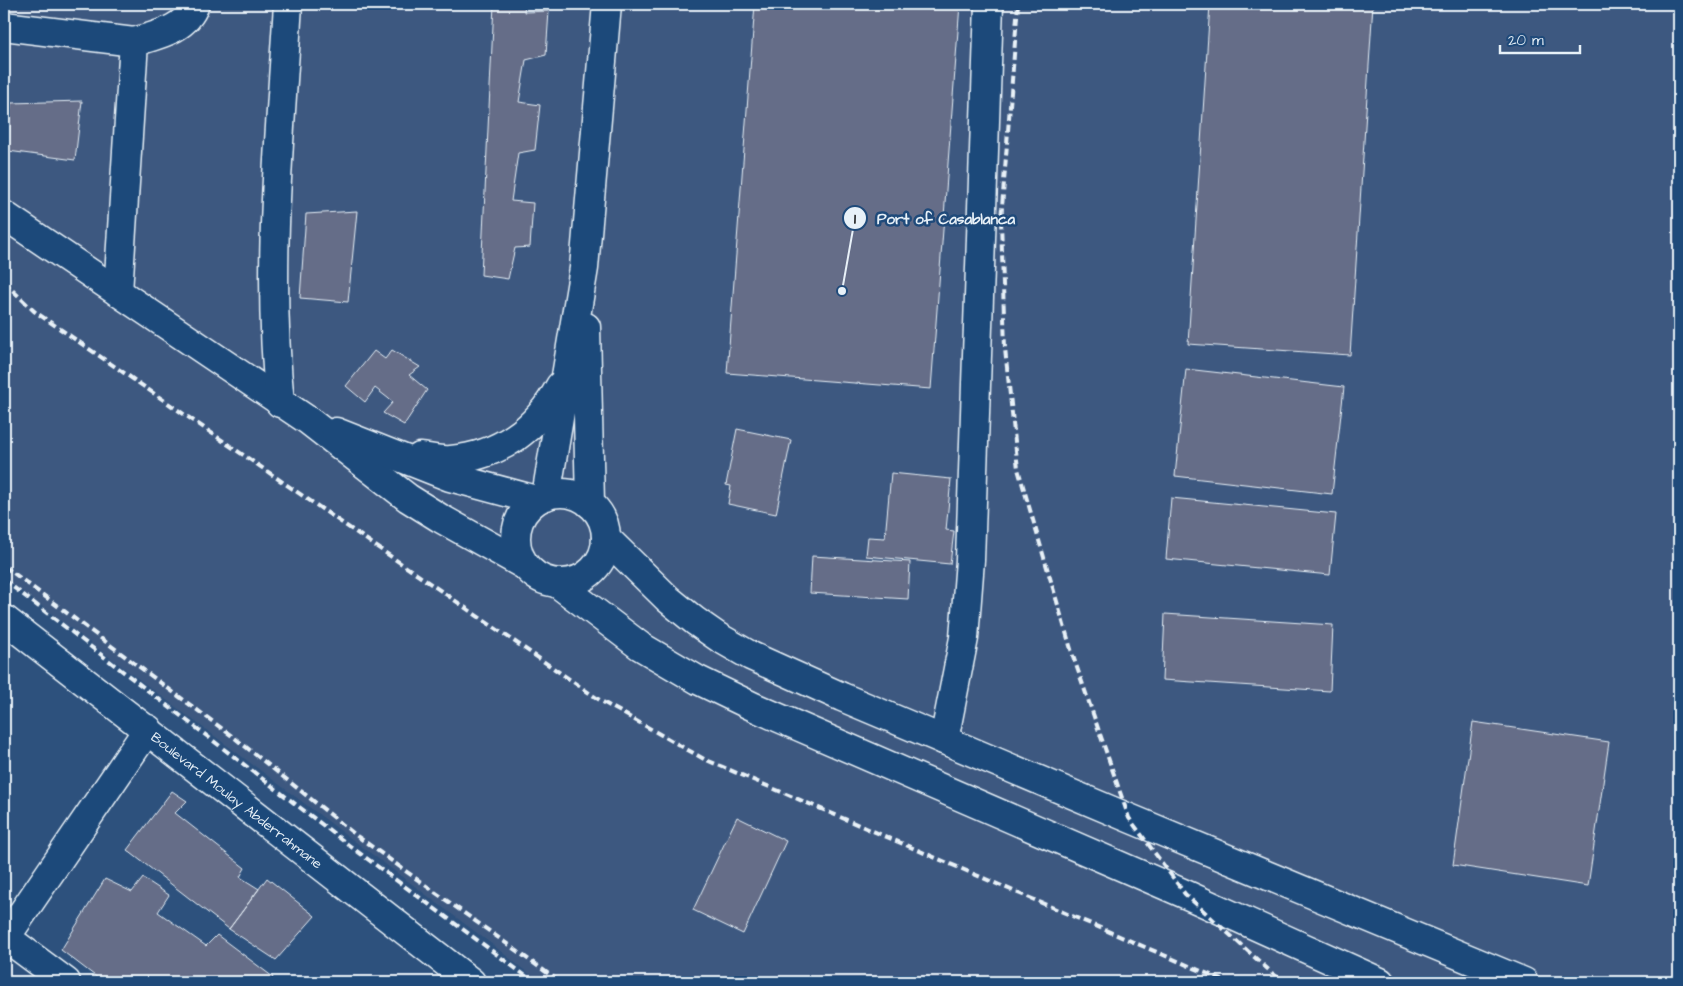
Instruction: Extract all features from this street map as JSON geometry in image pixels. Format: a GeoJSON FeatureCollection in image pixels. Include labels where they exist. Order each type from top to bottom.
{"type":"FeatureCollection","features":[{"type":"Feature","properties":{"kind":"street"},"geometry":{"type":"LineString","coordinates":[[4,26],[134,42],[175,28],[192,12],[195,4]]}},
{"type":"Feature","properties":{"kind":"street"},"geometry":{"type":"LineString","coordinates":[[280,403],[274,336],[272,269],[288,4]]}},
{"type":"Feature","properties":{"kind":"street"},"geometry":{"type":"LineString","coordinates":[[524,565],[518,554],[516,530],[523,513],[541,498],[584,268],[607,4]]}},
{"type":"Feature","properties":{"kind":"street"},"geometry":{"type":"LineString","coordinates":[[944,740],[964,638],[970,560],[990,4]]}},
{"type":"Feature","properties":{"kind":"street"},"geometry":{"type":"LineString","coordinates":[[118,292],[134,42]]}},
{"type":"Feature","properties":{"kind":"street"},"geometry":{"type":"LineString","coordinates":[[4,215],[309,421],[408,498],[524,565],[539,578],[557,583],[640,646],[698,680],[754,707],[1185,894],[1380,982]]}},
{"type":"Feature","properties":{"kind":"street"},"geometry":{"type":"LineString","coordinates":[[584,268],[590,504]]}},
{"type":"Feature","properties":{"kind":"street"},"geometry":{"type":"LineString","coordinates":[[381,450],[449,461],[488,453],[505,445],[529,428],[548,406],[559,387],[567,361]]}},
{"type":"Feature","properties":{"kind":"street"},"geometry":{"type":"LineString","coordinates":[[309,421],[450,477],[541,498],[567,494],[582,498],[599,515],[606,538],[668,599],[718,637],[751,656],[944,740],[1524,982]]}},
{"type":"Feature","properties":{"kind":"street"},"geometry":{"type":"LineString","coordinates":[[557,583],[574,581],[589,573],[602,555],[606,538]]}},
{"type":"Feature","properties":{"kind":"street","name":"Boulevard Moulay Abderrahmane"},"geometry":{"type":"LineString","coordinates":[[4,619],[148,730],[439,973],[471,982]]}},
{"type":"Feature","properties":{"kind":"street"},"geometry":{"type":"LineString","coordinates":[[66,982],[4,938],[148,730]]}},
{"type":"Feature","properties":{"kind":"shaded area"},"geometry":{"type":"Polygon","coordinates":[[[4,4],[1679,4],[1679,982],[539,982],[493,945],[4,578],[4,4]]]}},
{"type":"Feature","properties":{"kind":"building"},"geometry":{"type":"Polygon","coordinates":[[[494,4],[525,4],[524,12],[549,11],[546,55],[526,60],[519,102],[540,105],[535,150],[518,153],[511,201],[533,203],[530,247],[515,248],[508,279],[481,275],[494,4]]]}},
{"type":"Feature","properties":{"kind":"building"},"geometry":{"type":"Polygon","coordinates":[[[755,4],[960,4],[931,389],[727,373],[755,4]]]}},
{"type":"Feature","properties":{"kind":"building"},"geometry":{"type":"Polygon","coordinates":[[[1210,4],[1373,4],[1350,355],[1188,344],[1210,4]]]}},
{"type":"Feature","properties":{"kind":"building"},"geometry":{"type":"Polygon","coordinates":[[[82,101],[75,160],[8,151],[11,103],[82,101]]]}},
{"type":"Feature","properties":{"kind":"building"},"geometry":{"type":"Polygon","coordinates":[[[357,211],[348,302],[300,298],[306,214],[357,211]]]}},
{"type":"Feature","properties":{"kind":"building"},"geometry":{"type":"Polygon","coordinates":[[[392,350],[420,367],[409,375],[427,390],[404,425],[383,413],[393,402],[375,388],[365,402],[346,386],[374,351],[385,359],[392,350]]]}},
{"type":"Feature","properties":{"kind":"building"},"geometry":{"type":"Polygon","coordinates":[[[1186,369],[1344,387],[1332,494],[1175,476],[1186,369]]]}},
{"type":"Feature","properties":{"kind":"building"},"geometry":{"type":"Polygon","coordinates":[[[737,429],[791,440],[776,514],[728,504],[731,486],[726,485],[737,429]]]}},
{"type":"Feature","properties":{"kind":"building"},"geometry":{"type":"Polygon","coordinates":[[[891,473],[951,479],[946,530],[954,531],[950,564],[866,556],[868,537],[885,538],[891,473]]]}},
{"type":"Feature","properties":{"kind":"building"},"geometry":{"type":"Polygon","coordinates":[[[1171,498],[1336,514],[1330,575],[1166,559],[1171,498]]]}},
{"type":"Feature","properties":{"kind":"building"},"geometry":{"type":"Polygon","coordinates":[[[812,556],[910,562],[908,599],[810,593],[812,556]]]}},
{"type":"Feature","properties":{"kind":"building"},"geometry":{"type":"Polygon","coordinates":[[[1165,614],[1333,625],[1330,691],[1162,680],[1165,614]]]}},
{"type":"Feature","properties":{"kind":"building"},"geometry":{"type":"Polygon","coordinates":[[[1473,722],[1609,742],[1588,886],[1453,865],[1473,722]]]}},
{"type":"Feature","properties":{"kind":"building"},"geometry":{"type":"Polygon","coordinates":[[[172,791],[187,801],[175,813],[245,868],[240,877],[259,889],[229,929],[127,850],[172,791]]]}},
{"type":"Feature","properties":{"kind":"building"},"geometry":{"type":"Polygon","coordinates":[[[737,817],[786,841],[743,934],[693,910],[737,817]]]}},
{"type":"Feature","properties":{"kind":"building"},"geometry":{"type":"Polygon","coordinates":[[[143,878],[169,895],[158,912],[206,946],[217,935],[273,977],[270,982],[103,982],[61,950],[105,879],[132,892],[143,878]]]}},
{"type":"Feature","properties":{"kind":"building"},"geometry":{"type":"Polygon","coordinates":[[[267,878],[315,916],[276,960],[229,929],[267,878]]]}},
{"type":"Feature","properties":{"kind":"railway"},"geometry":{"type":"LineString","coordinates":[[1018,4],[1001,220],[1005,349],[1018,469],[1073,656],[1129,818],[1185,894],[1284,982]]}},
{"type":"Feature","properties":{"kind":"railway"},"geometry":{"type":"LineString","coordinates":[[4,282],[34,311],[601,701],[704,759],[1227,982]]}},
{"type":"Feature","properties":{"kind":"railway"},"geometry":{"type":"LineString","coordinates":[[4,566],[236,739],[357,836],[560,982]]}},
{"type":"Feature","properties":{"kind":"railway"},"geometry":{"type":"LineString","coordinates":[[4,580],[350,846],[534,982]]}},
{"type":"Feature","properties":{"kind":"place","name":"Port of Casablanca"},"geometry":{"type":"Point","coordinates":[842,291]}}]}
